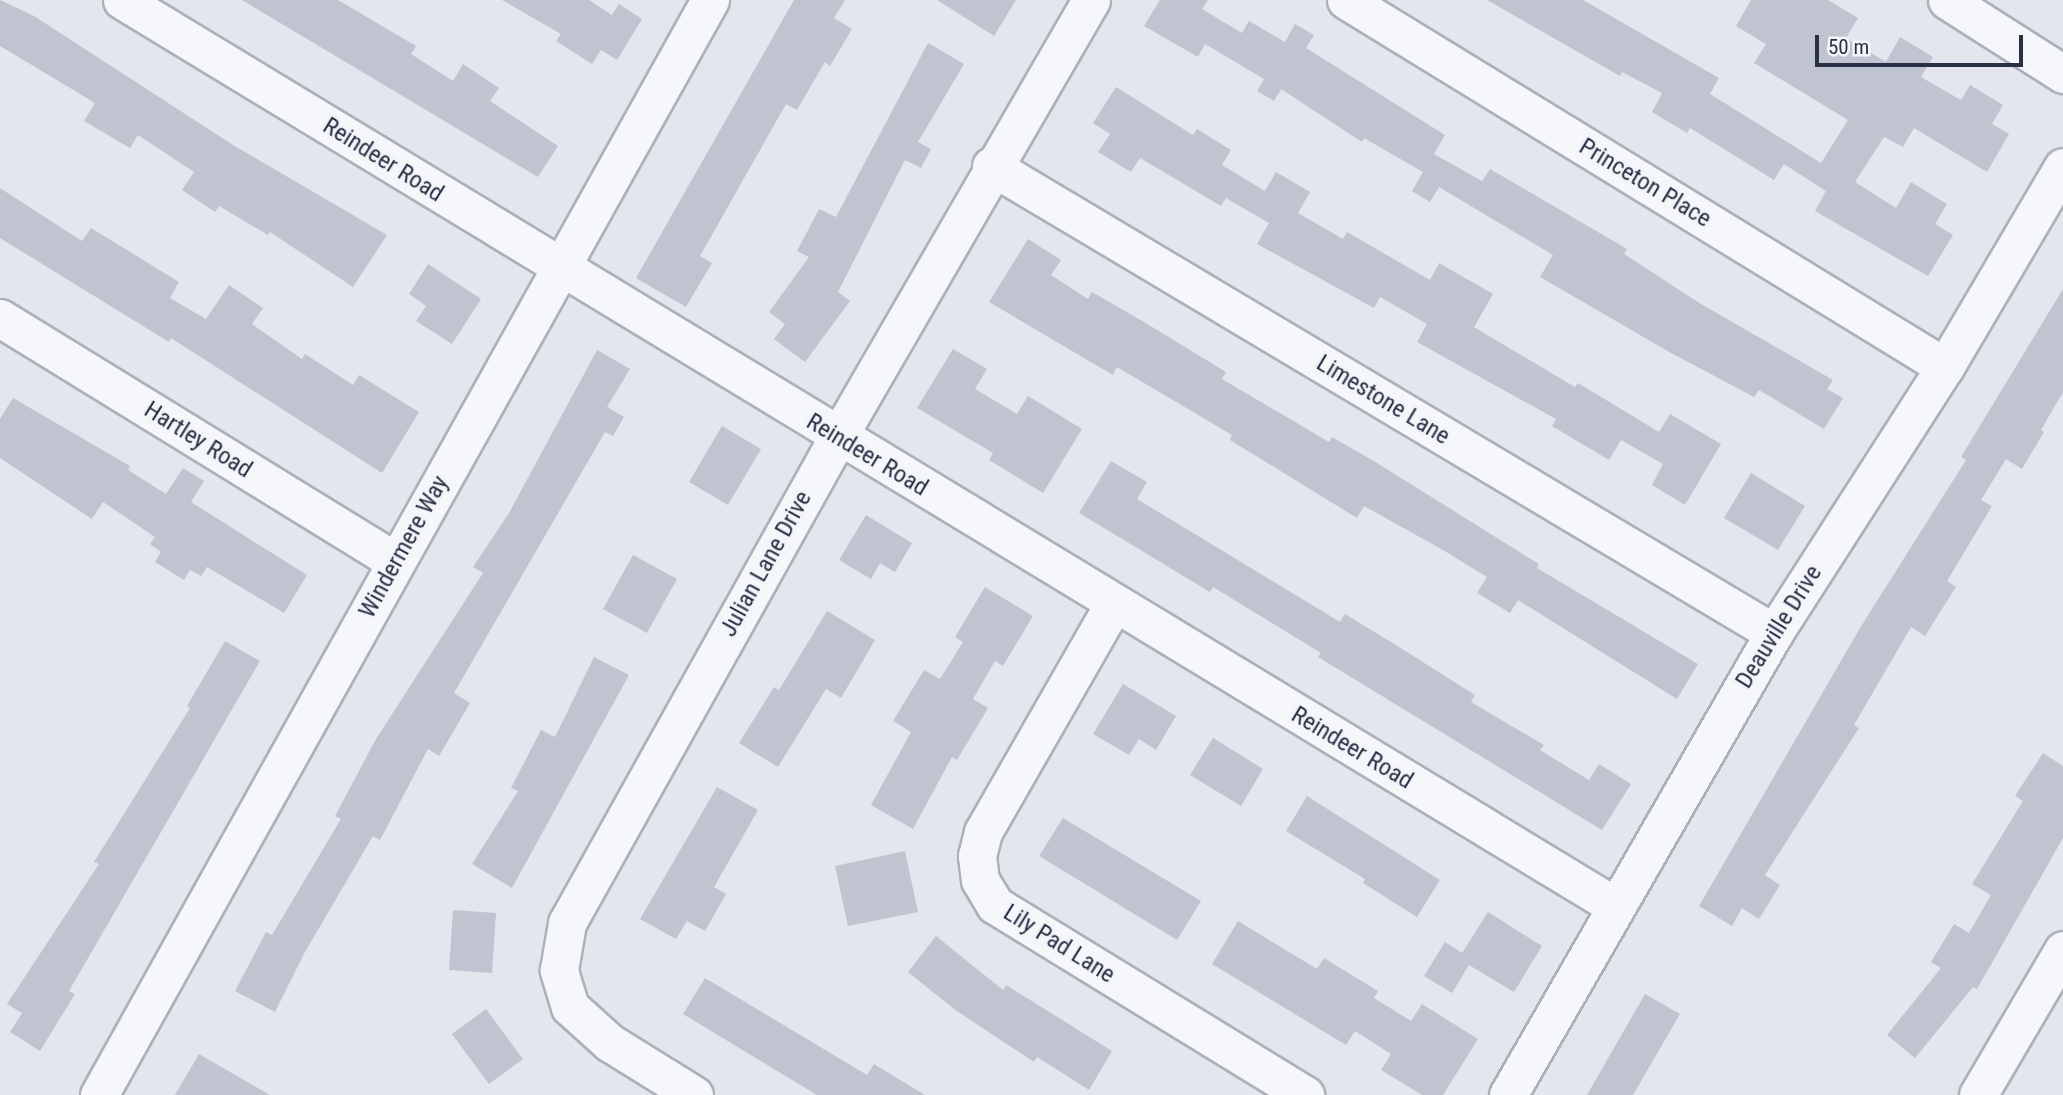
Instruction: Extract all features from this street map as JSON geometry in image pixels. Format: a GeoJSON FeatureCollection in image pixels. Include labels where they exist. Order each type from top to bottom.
{"type":"FeatureCollection","features":[{"type":"Feature","properties":{"kind":"street","name":"Reindeer Road"},"geometry":{"type":"LineString","coordinates":[[122,0],[1113,605],[1615,906]]}},
{"type":"Feature","properties":{"kind":"street","name":"Windermere Way"},"geometry":{"type":"LineString","coordinates":[[99,1095],[710,0]]}},
{"type":"Feature","properties":{"kind":"street","name":"Julian Lane Drive"},"geometry":{"type":"LineString","coordinates":[[694,1095],[584,1023],[563,992],[561,946],[575,906],[991,166],[1091,0]]}},
{"type":"Feature","properties":{"kind":"street","name":"Princeton Place"},"geometry":{"type":"LineString","coordinates":[[1346,0],[1945,367]]}},
{"type":"Feature","properties":{"kind":"street"},"geometry":{"type":"LineString","coordinates":[[1947,0],[2063,74]]}},
{"type":"Feature","properties":{"kind":"street","name":"Limestone Lane"},"geometry":{"type":"LineString","coordinates":[[991,166],[1774,633]]}},
{"type":"Feature","properties":{"kind":"street","name":"Deauville Drive"},"geometry":{"type":"LineString","coordinates":[[1508,1095],[1774,633],[1945,367],[2063,167]]}},
{"type":"Feature","properties":{"kind":"street","name":"Hartley Road"},"geometry":{"type":"LineString","coordinates":[[0,318],[396,561]]}},
{"type":"Feature","properties":{"kind":"street","name":"Lily Pad Lane"},"geometry":{"type":"LineString","coordinates":[[1113,605],[983,832],[977,856],[980,880],[995,905],[1305,1095]]}},
{"type":"Feature","properties":{"kind":"street"},"geometry":{"type":"LineString","coordinates":[[1978,1095],[2063,950]]}},
{"type":"Feature","properties":{"kind":"building"},"geometry":{"type":"Polygon","coordinates":[[[0,0],[34,16],[233,145],[387,235],[353,287],[270,232],[268,235],[219,206],[215,212],[182,190],[194,172],[138,135],[130,148],[84,121],[95,103],[0,46],[0,0]]]}},
{"type":"Feature","properties":{"kind":"building"},"geometry":{"type":"Polygon","coordinates":[[[242,0],[338,0],[416,46],[411,54],[453,81],[463,64],[499,88],[490,101],[558,146],[538,177],[242,0]]]}},
{"type":"Feature","properties":{"kind":"building"},"geometry":{"type":"Polygon","coordinates":[[[502,0],[589,0],[612,15],[619,4],[642,19],[617,60],[601,50],[592,64],[556,41],[561,34],[502,0]]]}},
{"type":"Feature","properties":{"kind":"building"},"geometry":{"type":"Polygon","coordinates":[[[794,0],[845,0],[834,18],[852,29],[830,66],[825,62],[797,110],[786,104],[700,256],[712,263],[686,307],[636,278],[794,0]]]}},
{"type":"Feature","properties":{"kind":"building"},"geometry":{"type":"Polygon","coordinates":[[[937,0],[1016,0],[994,36],[937,0]]]}},
{"type":"Feature","properties":{"kind":"building"},"geometry":{"type":"Polygon","coordinates":[[[1160,0],[1208,0],[1202,9],[1242,33],[1249,21],[1285,42],[1295,24],[1314,35],[1306,48],[1445,135],[1434,154],[1482,181],[1490,169],[1627,249],[1624,254],[1701,304],[1833,380],[1827,389],[1843,398],[1824,429],[1759,390],[1754,397],[1671,353],[1540,277],[1553,255],[1439,187],[1430,202],[1412,191],[1423,172],[1364,138],[1362,142],[1281,89],[1274,101],[1257,91],[1264,79],[1205,44],[1198,57],[1144,26],[1160,0]]]}},
{"type":"Feature","properties":{"kind":"building"},"geometry":{"type":"Polygon","coordinates":[[[1487,0],[1583,0],[1719,78],[1710,94],[1821,163],[1848,120],[1754,63],[1766,44],[1736,26],[1751,0],[1828,0],[1858,18],[1846,38],[1886,62],[1900,37],[1933,57],[1921,77],[1961,100],[1970,85],[2003,105],[1992,124],[2009,134],[1987,172],[1914,128],[1903,147],[1884,137],[1855,182],[1896,208],[1911,182],[1947,204],[1935,224],[1953,235],[1928,276],[1815,211],[1826,191],[1784,164],[1774,180],[1690,128],[1687,133],[1652,112],[1662,93],[1622,72],[1620,76],[1487,0]]]}},
{"type":"Feature","properties":{"kind":"building"},"geometry":{"type":"Polygon","coordinates":[[[928,43],[964,64],[918,142],[931,149],[921,168],[905,160],[838,292],[850,301],[805,362],[774,339],[785,324],[769,312],[809,257],[797,251],[819,209],[836,217],[928,43]]]}},
{"type":"Feature","properties":{"kind":"building"},"geometry":{"type":"Polygon","coordinates":[[[1116,87],[1193,135],[1197,129],[1231,150],[1222,165],[1265,191],[1276,172],[1310,192],[1298,213],[1343,239],[1347,232],[1430,280],[1439,263],[1493,294],[1474,327],[1575,387],[1578,383],[1659,432],[1670,414],[1721,444],[1685,505],[1652,485],[1663,464],[1621,440],[1609,460],[1552,426],[1556,419],[1417,342],[1427,324],[1380,297],[1374,308],[1257,244],[1269,223],[1226,198],[1221,206],[1140,158],[1131,172],[1098,152],[1110,134],[1093,123],[1116,87]]]}},
{"type":"Feature","properties":{"kind":"building"},"geometry":{"type":"Polygon","coordinates":[[[0,188],[82,241],[91,228],[179,282],[170,298],[206,319],[229,285],[263,308],[252,324],[302,359],[305,354],[353,385],[359,375],[419,412],[382,473],[171,338],[169,342],[0,238],[0,188]]]}},
{"type":"Feature","properties":{"kind":"building"},"geometry":{"type":"Polygon","coordinates":[[[1028,239],[1061,260],[1051,275],[1088,299],[1092,292],[1144,322],[1226,372],[1222,379],[1329,442],[1332,437],[1377,463],[1539,564],[1537,568],[1698,664],[1677,699],[1518,600],[1510,613],[1477,593],[1487,577],[1443,550],[1364,506],[1357,518],[1230,440],[1232,435],[1117,367],[1113,375],[989,302],[1028,239]]]}},
{"type":"Feature","properties":{"kind":"building"},"geometry":{"type":"Polygon","coordinates":[[[428,264],[481,299],[452,344],[416,321],[426,306],[409,294],[428,264]]]}},
{"type":"Feature","properties":{"kind":"building"},"geometry":{"type":"Polygon","coordinates":[[[2063,289],[2063,392],[2041,430],[2044,432],[2022,469],[2006,459],[1981,500],[1992,506],[1947,581],[1956,587],[1925,636],[1911,627],[1854,725],[1859,728],[1765,875],[1780,885],[1759,919],[1742,908],[1732,926],[1699,906],[1860,628],[1966,460],[1961,457],[2063,289]]]}},
{"type":"Feature","properties":{"kind":"building"},"geometry":{"type":"Polygon","coordinates":[[[953,349],[987,369],[975,389],[1017,414],[1028,396],[1082,429],[1043,493],[989,460],[993,453],[917,408],[953,349]]]}},
{"type":"Feature","properties":{"kind":"building"},"geometry":{"type":"Polygon","coordinates":[[[597,350],[630,369],[607,407],[624,417],[613,436],[605,432],[454,693],[470,703],[439,756],[428,749],[380,840],[373,836],[305,952],[275,1012],[235,991],[266,932],[272,935],[341,819],[335,816],[376,739],[483,573],[473,567],[509,513],[597,350]]]}},
{"type":"Feature","properties":{"kind":"building"},"geometry":{"type":"Polygon","coordinates":[[[13,398],[130,466],[128,470],[166,494],[183,468],[204,481],[191,502],[307,575],[284,613],[207,567],[201,576],[190,570],[184,580],[155,562],[161,552],[150,544],[155,537],[103,502],[92,519],[0,458],[0,419],[13,398]]]}},
{"type":"Feature","properties":{"kind":"building"},"geometry":{"type":"Polygon","coordinates":[[[722,426],[761,449],[728,505],[689,482],[722,426]]]}},
{"type":"Feature","properties":{"kind":"building"},"geometry":{"type":"Polygon","coordinates":[[[1111,461],[1147,482],[1137,499],[1340,622],[1345,614],[1399,647],[1475,695],[1471,702],[1544,745],[1540,750],[1589,780],[1599,764],[1631,784],[1602,830],[1318,657],[1321,653],[1213,587],[1210,592],[1079,513],[1111,461]]]}},
{"type":"Feature","properties":{"kind":"building"},"geometry":{"type":"Polygon","coordinates":[[[1751,473],[1805,506],[1778,550],[1724,518],[1751,473]]]}},
{"type":"Feature","properties":{"kind":"building"},"geometry":{"type":"Polygon","coordinates":[[[866,515],[912,543],[895,572],[880,563],[871,579],[839,560],[866,515]]]}},
{"type":"Feature","properties":{"kind":"building"},"geometry":{"type":"Polygon","coordinates":[[[633,555],[677,579],[647,633],[603,609],[633,555]]]}},
{"type":"Feature","properties":{"kind":"building"},"geometry":{"type":"Polygon","coordinates":[[[985,587],[1033,616],[1003,666],[995,661],[973,699],[988,708],[957,760],[952,757],[913,829],[871,805],[911,732],[893,721],[924,670],[940,679],[963,642],[955,637],[985,587]]]}},
{"type":"Feature","properties":{"kind":"building"},"geometry":{"type":"Polygon","coordinates":[[[827,611],[875,640],[841,698],[826,689],[778,767],[739,743],[774,687],[779,690],[827,611]]]}},
{"type":"Feature","properties":{"kind":"building"},"geometry":{"type":"Polygon","coordinates":[[[225,641],[260,661],[69,991],[75,994],[40,1051],[10,1032],[22,1013],[7,1004],[99,864],[94,862],[190,708],[187,706],[225,641]]]}},
{"type":"Feature","properties":{"kind":"building"},"geometry":{"type":"Polygon","coordinates":[[[594,657],[629,675],[512,888],[472,864],[518,791],[511,788],[541,730],[555,737],[594,657]]]}},
{"type":"Feature","properties":{"kind":"building"},"geometry":{"type":"Polygon","coordinates":[[[1123,684],[1176,716],[1156,750],[1139,739],[1129,755],[1093,734],[1123,684]]]}},
{"type":"Feature","properties":{"kind":"building"},"geometry":{"type":"Polygon","coordinates":[[[1213,738],[1263,769],[1241,806],[1190,775],[1213,738]]]}},
{"type":"Feature","properties":{"kind":"building"},"geometry":{"type":"Polygon","coordinates":[[[2043,753],[2063,766],[2063,838],[1977,989],[1973,987],[1915,1058],[1887,1035],[1941,968],[1931,962],[1954,924],[1969,933],[1991,895],[1972,884],[2023,801],[2015,796],[2043,753]]]}},
{"type":"Feature","properties":{"kind":"building"},"geometry":{"type":"Polygon","coordinates":[[[717,787],[758,810],[714,887],[726,894],[705,931],[687,921],[676,939],[640,919],[717,787]]]}},
{"type":"Feature","properties":{"kind":"building"},"geometry":{"type":"Polygon","coordinates":[[[1307,796],[1440,880],[1417,917],[1363,883],[1365,879],[1286,831],[1307,796]]]}},
{"type":"Feature","properties":{"kind":"building"},"geometry":{"type":"Polygon","coordinates":[[[1063,818],[1201,901],[1177,940],[1039,856],[1063,818]]]}},
{"type":"Feature","properties":{"kind":"building"},"geometry":{"type":"Polygon","coordinates":[[[905,851],[918,912],[848,926],[835,866],[905,851]]]}},
{"type":"Feature","properties":{"kind":"building"},"geometry":{"type":"Polygon","coordinates":[[[453,910],[496,913],[492,973],[449,970],[453,910]]]}},
{"type":"Feature","properties":{"kind":"building"},"geometry":{"type":"Polygon","coordinates":[[[1488,912],[1542,946],[1514,992],[1469,965],[1452,993],[1424,976],[1445,942],[1462,953],[1488,912]]]}},
{"type":"Feature","properties":{"kind":"building"},"geometry":{"type":"Polygon","coordinates":[[[1238,921],[1317,969],[1324,958],[1378,991],[1374,998],[1411,1021],[1422,1004],[1478,1039],[1443,1095],[1422,1095],[1381,1070],[1391,1054],[1355,1031],[1346,1045],[1212,964],[1238,921]]]}},
{"type":"Feature","properties":{"kind":"building"},"geometry":{"type":"Polygon","coordinates":[[[936,936],[1003,990],[1006,985],[1112,1051],[1089,1090],[1037,1057],[1034,1062],[954,1009],[908,972],[936,936]]]}},
{"type":"Feature","properties":{"kind":"building"},"geometry":{"type":"Polygon","coordinates":[[[705,978],[867,1075],[874,1064],[925,1095],[817,1095],[683,1014],[705,978]]]}},
{"type":"Feature","properties":{"kind":"building"},"geometry":{"type":"Polygon","coordinates":[[[1645,994],[1680,1014],[1633,1095],[1587,1095],[1645,994]]]}},
{"type":"Feature","properties":{"kind":"building"},"geometry":{"type":"Polygon","coordinates":[[[486,1009],[523,1059],[489,1084],[452,1034],[486,1009]]]}},
{"type":"Feature","properties":{"kind":"building"},"geometry":{"type":"Polygon","coordinates":[[[199,1054],[270,1095],[175,1095],[199,1054]]]}}]}
